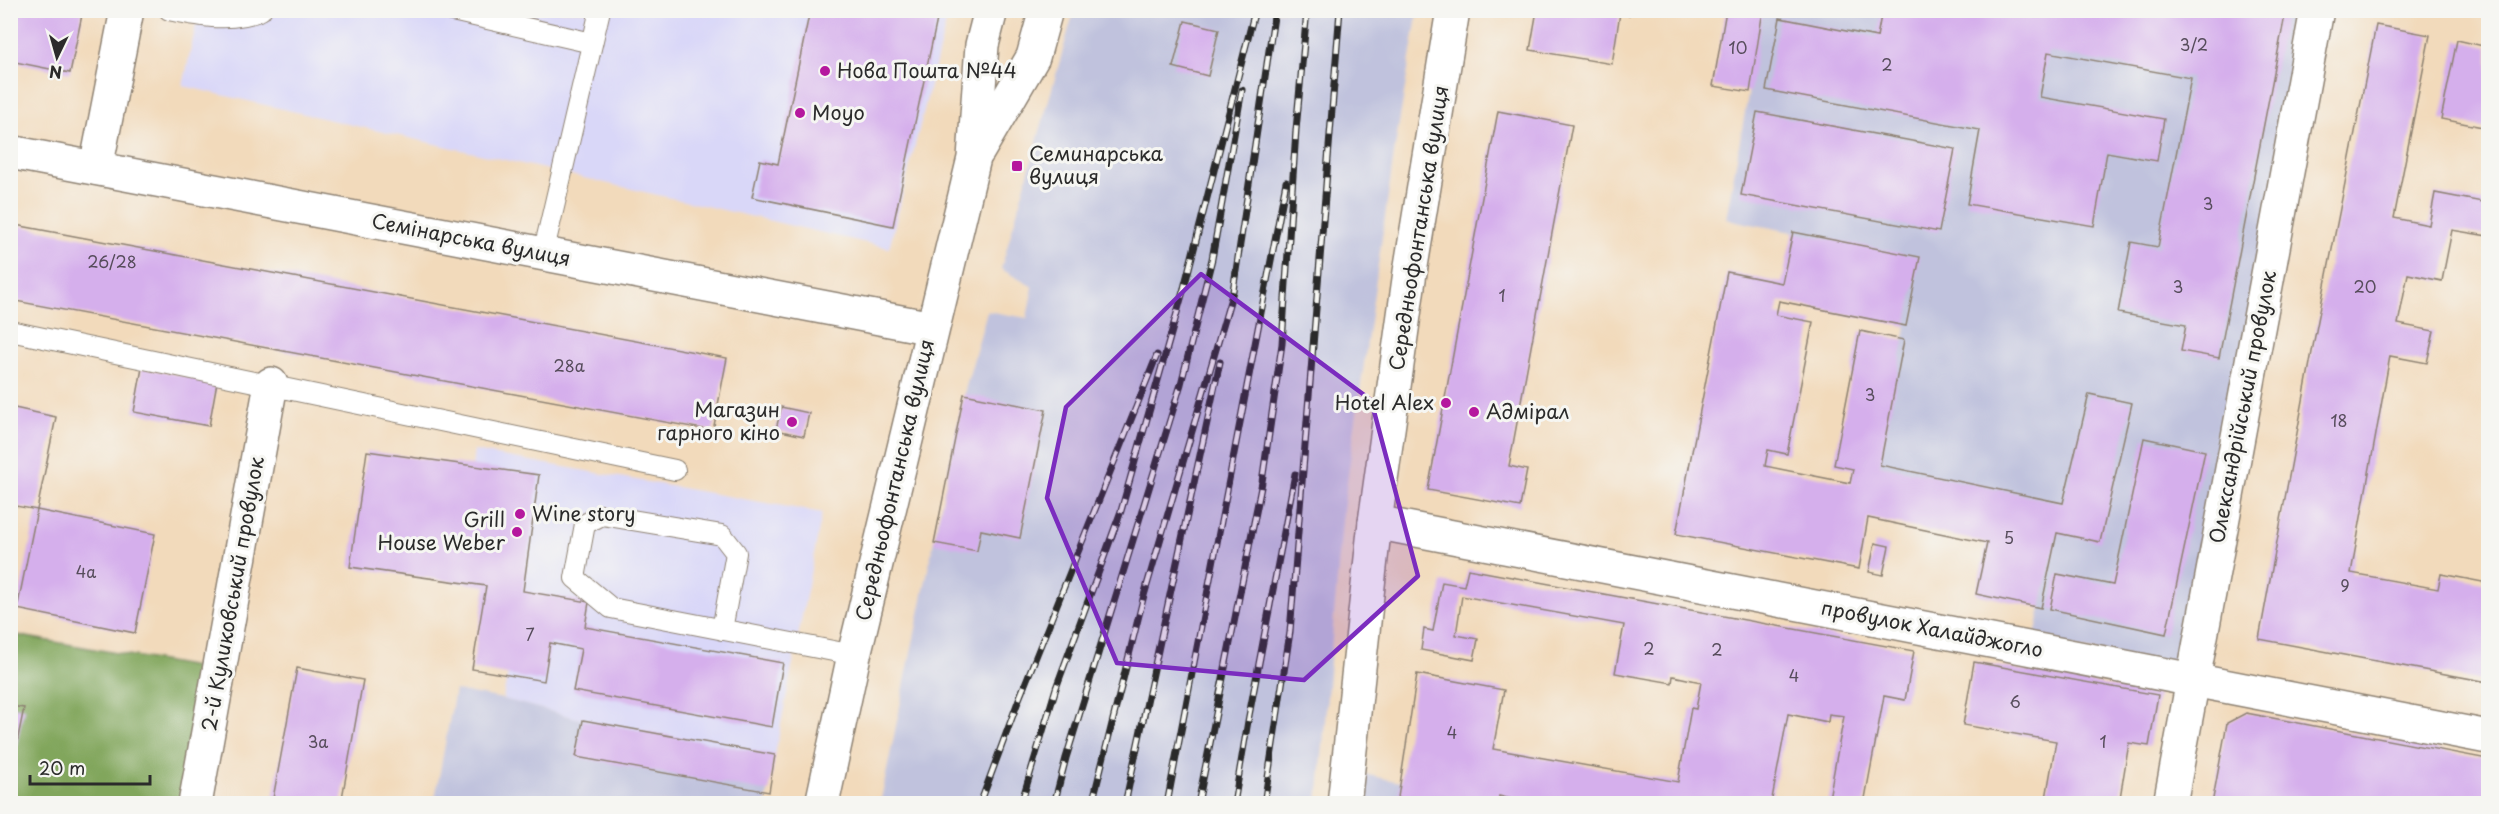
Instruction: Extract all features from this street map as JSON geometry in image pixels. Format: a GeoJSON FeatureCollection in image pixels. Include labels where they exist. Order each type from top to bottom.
{"type":"FeatureCollection","features":[{"type":"Feature","properties":{"kind":"street"},"geometry":{"type":"LineString","coordinates":[[96,168],[127,10]]}},
{"type":"Feature","properties":{"kind":"street","name":"Середньофонтанська вулиця"},"geometry":{"type":"LineString","coordinates":[[822,804],[854,655],[974,158],[982,45],[992,10]]}},
{"type":"Feature","properties":{"kind":"street","name":"Середньофонтанська вулиця"},"geometry":{"type":"LineString","coordinates":[[974,158],[1033,57],[1046,10]]}},
{"type":"Feature","properties":{"kind":"street","name":"Середньофонтанська вулиця"},"geometry":{"type":"LineString","coordinates":[[1344,804],[1375,522],[1410,272],[1453,10]]}},
{"type":"Feature","properties":{"kind":"street","name":"Олександрійський провулок"},"geometry":{"type":"LineString","coordinates":[[2170,804],[2317,10]]}},
{"type":"Feature","properties":{"kind":"street","name":"Семінарська вулиця"},"geometry":{"type":"LineString","coordinates":[[10,152],[932,328]]}},
{"type":"Feature","properties":{"kind":"street","name":"2-й Куликовський провулок"},"geometry":{"type":"LineString","coordinates":[[195,804],[271,384]]}},
{"type":"Feature","properties":{"kind":"street","name":"провулок Халайджогло"},"geometry":{"type":"LineString","coordinates":[[1375,522],[2488,737]]}},
{"type":"Feature","properties":{"kind":"lane"},"geometry":{"type":"LineString","coordinates":[[169,10],[229,18],[250,15],[261,10]]}},
{"type":"Feature","properties":{"kind":"lane"},"geometry":{"type":"LineString","coordinates":[[448,10],[592,43]]}},
{"type":"Feature","properties":{"kind":"lane"},"geometry":{"type":"LineString","coordinates":[[543,254],[600,10]]}},
{"type":"Feature","properties":{"kind":"lane"},"geometry":{"type":"LineString","coordinates":[[10,331],[675,470]]}},
{"type":"Feature","properties":{"kind":"lane"},"geometry":{"type":"LineString","coordinates":[[722,630],[736,553],[722,536],[602,516],[585,524],[575,578],[611,608],[722,630],[854,655]]}},
{"type":"Feature","properties":{"kind":"highlighted area"},"geometry":{"type":"Polygon","coordinates":[[[1201,274],[1371,400],[1418,576],[1304,680],[1117,663],[1047,498],[1066,407],[1201,274]]]}},
{"type":"Feature","properties":{"kind":"shaded area"},"geometry":{"type":"Polygon","coordinates":[[[199,11],[949,11],[889,248],[183,86],[199,11]]]}},
{"type":"Feature","properties":{"kind":"shaded area"},"geometry":{"type":"Polygon","coordinates":[[[1074,11],[1418,11],[1395,147],[1343,510],[1318,803],[880,804],[964,394],[987,311],[1027,318],[1033,287],[1001,269],[1074,11]]]}},
{"type":"Feature","properties":{"kind":"shaded area"},"geometry":{"type":"Polygon","coordinates":[[[1763,11],[2314,11],[2190,669],[2034,641],[2063,503],[1880,465],[1919,257],[1726,219],[1763,11]]]}},
{"type":"Feature","properties":{"kind":"shaded area"},"geometry":{"type":"Polygon","coordinates":[[[474,451],[822,513],[775,755],[583,720],[503,699],[523,591],[350,567],[472,466],[474,451]]]}},
{"type":"Feature","properties":{"kind":"shaded area"},"geometry":{"type":"Polygon","coordinates":[[[455,690],[503,699],[583,720],[775,755],[766,803],[434,804],[455,690]]]}},
{"type":"Feature","properties":{"kind":"shaded area"},"geometry":{"type":"Polygon","coordinates":[[[1350,771],[1400,782],[1487,793],[1531,803],[1346,804],[1350,771]]]}},
{"type":"Feature","properties":{"kind":"green space"},"geometry":{"type":"Polygon","coordinates":[[[10,634],[208,669],[180,803],[11,803],[10,634]]]}},
{"type":"Feature","properties":{"kind":"building"},"geometry":{"type":"Polygon","coordinates":[[[10,10],[83,10],[70,73],[10,61],[10,10]]]}},
{"type":"Feature","properties":{"kind":"building"},"geometry":{"type":"Polygon","coordinates":[[[810,10],[939,10],[893,226],[752,197],[760,160],[778,164],[810,10]]]}},
{"type":"Feature","properties":{"kind":"building"},"geometry":{"type":"Polygon","coordinates":[[[1537,10],[1630,10],[1629,15],[1620,13],[1612,64],[1530,50],[1537,10]]]}},
{"type":"Feature","properties":{"kind":"building"},"geometry":{"type":"Polygon","coordinates":[[[1726,10],[1763,10],[1750,92],[1713,86],[1726,10]]]}},
{"type":"Feature","properties":{"kind":"building"},"geometry":{"type":"Polygon","coordinates":[[[1882,10],[2286,10],[2219,358],[2181,351],[2186,325],[2118,313],[2131,242],[2158,247],[2191,78],[2048,52],[2040,97],[2164,119],[2157,161],[2107,152],[2094,226],[1967,204],[1980,130],[1766,90],[1780,18],[1877,37],[1882,10]]]}},
{"type":"Feature","properties":{"kind":"building"},"geometry":{"type":"Polygon","coordinates":[[[1185,21],[1219,29],[1208,76],[1173,67],[1185,21]]]}},
{"type":"Feature","properties":{"kind":"building"},"geometry":{"type":"Polygon","coordinates":[[[2376,25],[2430,35],[2394,218],[2429,225],[2435,193],[2488,203],[2488,236],[2452,230],[2442,281],[2408,274],[2398,324],[2434,331],[2427,363],[2390,356],[2351,573],[2438,589],[2441,574],[2488,583],[2488,682],[2259,639],[2376,25]]]}},
{"type":"Feature","properties":{"kind":"building"},"geometry":{"type":"Polygon","coordinates":[[[2457,40],[2488,47],[2488,128],[2441,119],[2457,40]]]}},
{"type":"Feature","properties":{"kind":"building"},"geometry":{"type":"Polygon","coordinates":[[[1498,111],[1572,125],[1509,466],[1527,470],[1520,507],[1428,490],[1498,111]]]}},
{"type":"Feature","properties":{"kind":"building"},"geometry":{"type":"Polygon","coordinates":[[[1757,112],[1955,149],[1939,232],[1741,195],[1757,112]]]}},
{"type":"Feature","properties":{"kind":"building"},"geometry":{"type":"Polygon","coordinates":[[[10,224],[727,358],[713,431],[10,300],[10,224]]]}},
{"type":"Feature","properties":{"kind":"building"},"geometry":{"type":"Polygon","coordinates":[[[1793,232],[1920,257],[1906,326],[1779,301],[1776,315],[1813,322],[1787,454],[1768,450],[1765,466],[1850,483],[1853,469],[1834,465],[1860,331],[1904,340],[1880,465],[2063,503],[2089,394],[2132,403],[2100,542],[2057,533],[2041,608],[1976,594],[1987,543],[1868,518],[1859,569],[1676,534],[1727,272],[1782,283],[1793,232]]]}},
{"type":"Feature","properties":{"kind":"building"},"geometry":{"type":"Polygon","coordinates":[[[142,368],[217,382],[209,426],[134,412],[142,368]]]}},
{"type":"Feature","properties":{"kind":"building"},"geometry":{"type":"Polygon","coordinates":[[[964,394],[1046,410],[1020,538],[981,530],[977,551],[934,543],[964,394]]]}},
{"type":"Feature","properties":{"kind":"building"},"geometry":{"type":"Polygon","coordinates":[[[10,407],[56,417],[37,510],[10,505],[10,407]]]}},
{"type":"Feature","properties":{"kind":"building","name":"Магазин гарного кіно"},"geometry":{"type":"Polygon","coordinates":[[[781,407],[809,413],[804,436],[776,430],[781,407]]]}},
{"type":"Feature","properties":{"kind":"building"},"geometry":{"type":"Polygon","coordinates":[[[2144,438],[2205,451],[2166,634],[2050,609],[2057,574],[2113,585],[2144,438]]]}},
{"type":"Feature","properties":{"kind":"building"},"geometry":{"type":"Polygon","coordinates":[[[367,451],[539,475],[523,591],[589,602],[585,627],[783,663],[772,727],[573,691],[581,649],[550,643],[544,681],[472,669],[486,586],[350,567],[367,451]]]}},
{"type":"Feature","properties":{"kind":"building"},"geometry":{"type":"Polygon","coordinates":[[[37,510],[155,534],[135,633],[17,609],[37,510]]]}},
{"type":"Feature","properties":{"kind":"building"},"geometry":{"type":"Polygon","coordinates":[[[1875,543],[1889,546],[1883,575],[1869,572],[1875,543]]]}},
{"type":"Feature","properties":{"kind":"building"},"geometry":{"type":"Polygon","coordinates":[[[1468,569],[1914,651],[1905,700],[1884,696],[1864,804],[1828,804],[1844,716],[1829,714],[1828,722],[1788,714],[1771,804],[1531,804],[1499,796],[1498,804],[1397,804],[1417,674],[1504,690],[1493,749],[1678,782],[1691,708],[1696,709],[1701,682],[1673,676],[1672,683],[1615,673],[1624,625],[1462,596],[1456,635],[1478,639],[1474,660],[1421,650],[1424,629],[1433,631],[1442,582],[1464,586],[1468,569]]]}},
{"type":"Feature","properties":{"kind":"building"},"geometry":{"type":"Polygon","coordinates":[[[1974,662],[2158,695],[2149,746],[2129,743],[2119,804],[2045,804],[2056,741],[1963,725],[1974,662]]]}},
{"type":"Feature","properties":{"kind":"building"},"geometry":{"type":"Polygon","coordinates":[[[297,668],[363,680],[341,804],[272,804],[297,668]]]}},
{"type":"Feature","properties":{"kind":"building"},"geometry":{"type":"Polygon","coordinates":[[[10,706],[24,708],[12,767],[10,767],[10,706]]]}},
{"type":"Feature","properties":{"kind":"building"},"geometry":{"type":"Polygon","coordinates":[[[2246,713],[2488,759],[2488,804],[2212,804],[2227,723],[2246,713]]]}},
{"type":"Feature","properties":{"kind":"building"},"geometry":{"type":"Polygon","coordinates":[[[583,720],[775,755],[769,792],[576,757],[583,720]]]}},
{"type":"Feature","properties":{"kind":"railway"},"geometry":{"type":"LineString","coordinates":[[1021,804],[1056,688],[1121,511],[1184,288],[1255,10]]}},
{"type":"Feature","properties":{"kind":"railway"},"geometry":{"type":"LineString","coordinates":[[1092,804],[1143,599],[1233,291],[1275,10]]}},
{"type":"Feature","properties":{"kind":"railway"},"geometry":{"type":"LineString","coordinates":[[1198,804],[1262,482],[1282,344],[1296,130],[1307,10]]}},
{"type":"Feature","properties":{"kind":"railway"},"geometry":{"type":"LineString","coordinates":[[1264,804],[1290,632],[1340,10]]}},
{"type":"Feature","properties":{"kind":"railway"},"geometry":{"type":"LineString","coordinates":[[1054,804],[1066,758],[1181,384],[1212,259],[1242,90]]}},
{"type":"Feature","properties":{"kind":"railway"},"geometry":{"type":"LineString","coordinates":[[1167,804],[1286,182]]}},
{"type":"Feature","properties":{"kind":"railway"},"geometry":{"type":"LineString","coordinates":[[980,804],[1019,699],[1157,355]]}},
{"type":"Feature","properties":{"kind":"railway"},"geometry":{"type":"LineString","coordinates":[[1125,804],[1220,362]]}},
{"type":"Feature","properties":{"kind":"railway"},"geometry":{"type":"LineString","coordinates":[[1234,804],[1295,474]]}},
{"type":"Feature","properties":{"kind":"place","name":"Нова Пошта №44"},"geometry":{"type":"Point","coordinates":[825,71]}},
{"type":"Feature","properties":{"kind":"place","name":"Moyo"},"geometry":{"type":"Point","coordinates":[800,113]}},
{"type":"Feature","properties":{"kind":"place","name":"Семинарська вулиця"},"geometry":{"type":"Point","coordinates":[1017,166]}},
{"type":"Feature","properties":{"kind":"place","name":"Hotel Alex"},"geometry":{"type":"Point","coordinates":[1446,403]}},
{"type":"Feature","properties":{"kind":"place","name":"Адмірал"},"geometry":{"type":"Point","coordinates":[1474,412]}},
{"type":"Feature","properties":{"kind":"place","name":"Магазин гарного кіно"},"geometry":{"type":"Point","coordinates":[792,422]}},
{"type":"Feature","properties":{"kind":"place","name":"Wine story"},"geometry":{"type":"Point","coordinates":[520,514]}},
{"type":"Feature","properties":{"kind":"place","name":"Grill House Weber"},"geometry":{"type":"Point","coordinates":[517,532]}}]}
